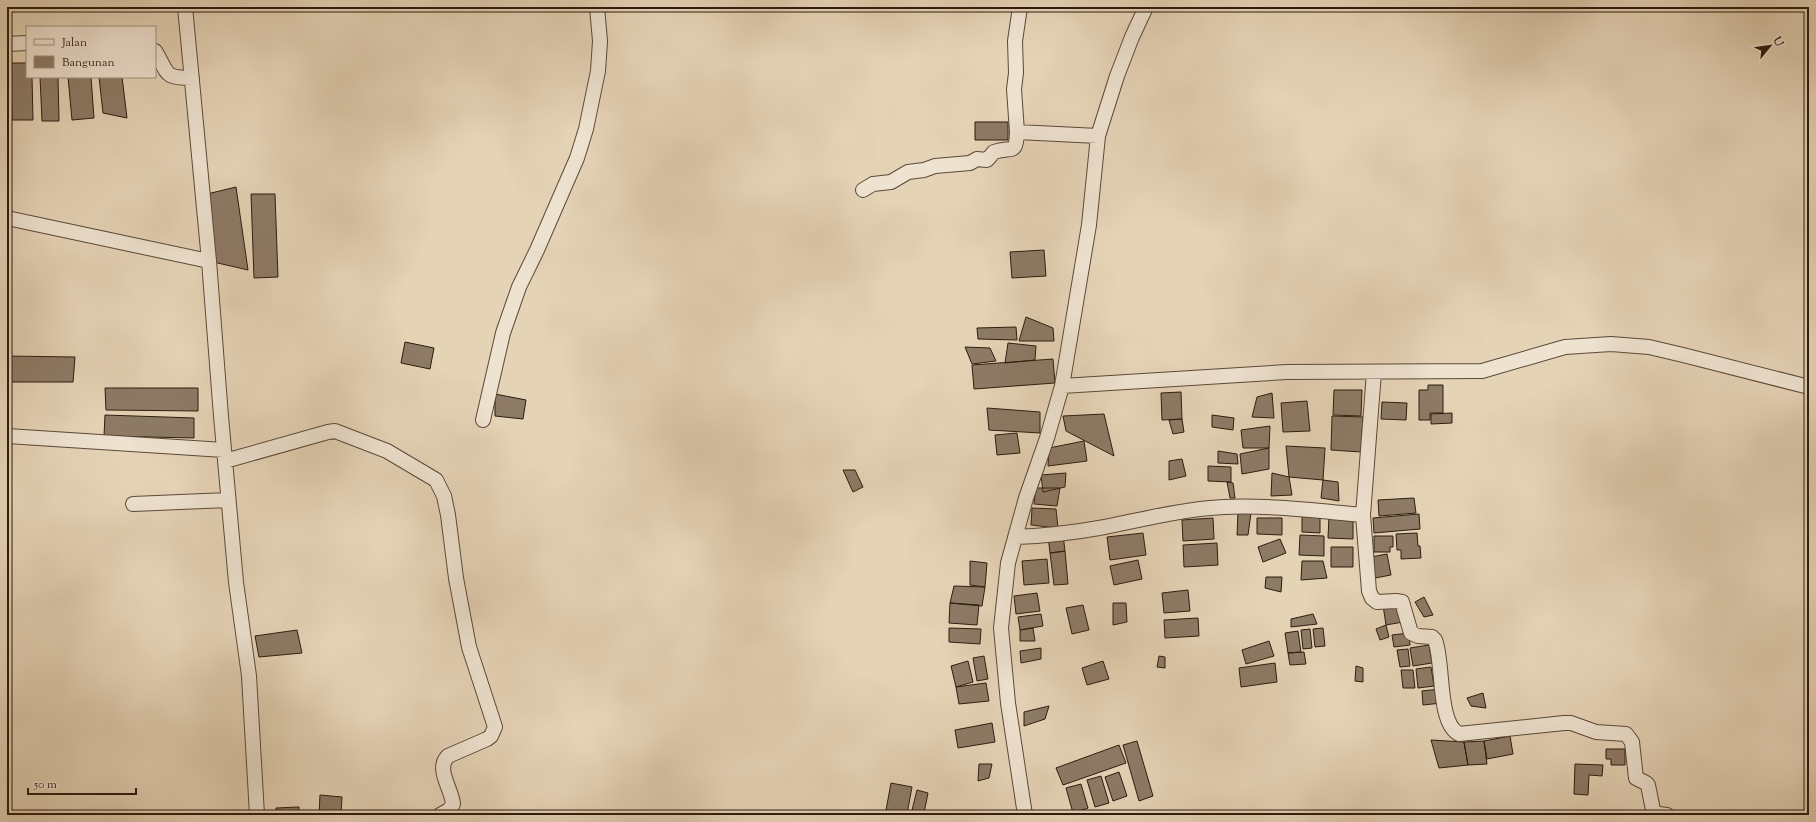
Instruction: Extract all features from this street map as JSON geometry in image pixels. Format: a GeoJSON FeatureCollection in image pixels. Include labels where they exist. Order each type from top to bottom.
{"type":"FeatureCollection","features":[{"type":"Feature","properties":{"kind":"street"},"geometry":{"type":"LineString","coordinates":[[185,7],[210,261],[228,500],[236,582],[249,676],[257,815]]}},
{"type":"Feature","properties":{"kind":"street"},"geometry":{"type":"LineString","coordinates":[[483,420],[503,333],[519,287],[538,250],[577,158],[586,129],[599,56],[600,41],[597,7]]}},
{"type":"Feature","properties":{"kind":"street"},"geometry":{"type":"LineString","coordinates":[[863,190],[873,184],[891,182],[908,172],[924,170],[935,166],[970,163],[977,159],[987,160],[994,152],[1013,149],[1017,145],[1014,89],[1016,74],[1015,41],[1020,7]]}},
{"type":"Feature","properties":{"kind":"street"},"geometry":{"type":"LineString","coordinates":[[1025,815],[1008,703],[1001,624],[1008,563],[1062,386],[1090,225],[1098,136],[1117,76],[1132,36],[1146,7]]}},
{"type":"Feature","properties":{"kind":"street"},"geometry":{"type":"LineString","coordinates":[[7,44],[26,43]]}},
{"type":"Feature","properties":{"kind":"street"},"geometry":{"type":"LineString","coordinates":[[156,54],[170,76],[175,78],[192,78]]}},
{"type":"Feature","properties":{"kind":"street"},"geometry":{"type":"LineString","coordinates":[[1017,132],[1098,136]]}},
{"type":"Feature","properties":{"kind":"street"},"geometry":{"type":"LineString","coordinates":[[7,218],[210,261]]}},
{"type":"Feature","properties":{"kind":"street"},"geometry":{"type":"LineString","coordinates":[[1062,386],[1287,372],[1482,371],[1565,347],[1611,344],[1649,347],[1809,387]]}},
{"type":"Feature","properties":{"kind":"street"},"geometry":{"type":"LineString","coordinates":[[1374,372],[1363,515],[1370,595],[1377,602],[1402,602],[1410,633],[1418,636],[1432,637],[1435,640],[1438,648],[1446,715],[1452,729],[1459,734],[1564,722],[1596,732],[1626,734],[1630,736],[1632,742],[1636,778],[1646,783],[1648,786],[1653,810],[1658,814],[1667,815]]}},
{"type":"Feature","properties":{"kind":"street"},"geometry":{"type":"LineString","coordinates":[[7,436],[224,456],[335,431],[387,452],[436,480],[444,496],[448,515],[456,578],[469,647],[495,727],[491,736],[487,739],[444,759],[442,767],[453,804],[449,810],[440,815]]}},
{"type":"Feature","properties":{"kind":"street"},"geometry":{"type":"LineString","coordinates":[[133,504],[228,500]]}},
{"type":"Feature","properties":{"kind":"street"},"geometry":{"type":"LineString","coordinates":[[1015,537],[1043,536],[1092,529],[1170,513],[1224,507],[1280,508],[1363,515]]}},
{"type":"Feature","properties":{"kind":"building"},"geometry":{"type":"Polygon","coordinates":[[[11,63],[26,63],[26,78],[32,78],[33,120],[12,120],[11,63]]]}},
{"type":"Feature","properties":{"kind":"building"},"geometry":{"type":"Polygon","coordinates":[[[40,78],[58,78],[59,121],[42,121],[40,78]]]}},
{"type":"Feature","properties":{"kind":"building"},"geometry":{"type":"Polygon","coordinates":[[[68,78],[91,78],[94,118],[72,120],[68,78]]]}},
{"type":"Feature","properties":{"kind":"building"},"geometry":{"type":"Polygon","coordinates":[[[99,78],[122,78],[127,118],[103,113],[99,78]]]}},
{"type":"Feature","properties":{"kind":"building"},"geometry":{"type":"Polygon","coordinates":[[[975,122],[1008,122],[1008,140],[975,140],[975,122]]]}},
{"type":"Feature","properties":{"kind":"building"},"geometry":{"type":"Polygon","coordinates":[[[236,187],[248,270],[209,261],[203,195],[236,187]]]}},
{"type":"Feature","properties":{"kind":"building"},"geometry":{"type":"Polygon","coordinates":[[[251,194],[275,194],[278,277],[254,278],[251,194]]]}},
{"type":"Feature","properties":{"kind":"building"},"geometry":{"type":"Polygon","coordinates":[[[1044,250],[1046,276],[1012,278],[1010,252],[1044,250]]]}},
{"type":"Feature","properties":{"kind":"building"},"geometry":{"type":"Polygon","coordinates":[[[1026,317],[1053,328],[1054,341],[1019,341],[1026,317]]]}},
{"type":"Feature","properties":{"kind":"building"},"geometry":{"type":"Polygon","coordinates":[[[1016,327],[1017,340],[978,339],[977,328],[1016,327]]]}},
{"type":"Feature","properties":{"kind":"building"},"geometry":{"type":"Polygon","coordinates":[[[405,342],[434,348],[430,369],[401,363],[405,342]]]}},
{"type":"Feature","properties":{"kind":"building"},"geometry":{"type":"Polygon","coordinates":[[[1008,343],[1036,346],[1035,360],[1005,363],[1008,343]]]}},
{"type":"Feature","properties":{"kind":"building"},"geometry":{"type":"Polygon","coordinates":[[[965,347],[990,348],[996,361],[972,364],[965,347]]]}},
{"type":"Feature","properties":{"kind":"building"},"geometry":{"type":"Polygon","coordinates":[[[7,356],[75,357],[73,382],[7,382],[7,356]]]}},
{"type":"Feature","properties":{"kind":"building"},"geometry":{"type":"Polygon","coordinates":[[[1053,359],[1055,383],[974,389],[972,365],[1053,359]]]}},
{"type":"Feature","properties":{"kind":"building"},"geometry":{"type":"Polygon","coordinates":[[[1428,385],[1443,385],[1443,413],[1430,413],[1430,420],[1419,420],[1419,390],[1428,390],[1428,385]]]}},
{"type":"Feature","properties":{"kind":"building"},"geometry":{"type":"Polygon","coordinates":[[[105,388],[198,388],[198,411],[106,410],[105,388]]]}},
{"type":"Feature","properties":{"kind":"building"},"geometry":{"type":"Polygon","coordinates":[[[1334,390],[1362,390],[1361,416],[1333,415],[1334,390]]]}},
{"type":"Feature","properties":{"kind":"building"},"geometry":{"type":"Polygon","coordinates":[[[1181,392],[1182,419],[1162,420],[1161,393],[1181,392]]]}},
{"type":"Feature","properties":{"kind":"building"},"geometry":{"type":"Polygon","coordinates":[[[1272,393],[1274,418],[1252,417],[1257,397],[1272,393]]]}},
{"type":"Feature","properties":{"kind":"building"},"geometry":{"type":"Polygon","coordinates":[[[495,394],[526,400],[523,419],[495,416],[495,394]]]}},
{"type":"Feature","properties":{"kind":"building"},"geometry":{"type":"Polygon","coordinates":[[[1307,401],[1310,431],[1283,432],[1281,403],[1307,401]]]}},
{"type":"Feature","properties":{"kind":"building"},"geometry":{"type":"Polygon","coordinates":[[[1382,402],[1407,403],[1406,420],[1381,419],[1382,402]]]}},
{"type":"Feature","properties":{"kind":"building"},"geometry":{"type":"Polygon","coordinates":[[[987,408],[1040,412],[1040,433],[989,430],[987,408]]]}},
{"type":"Feature","properties":{"kind":"building"},"geometry":{"type":"Polygon","coordinates":[[[1452,413],[1452,423],[1431,424],[1431,414],[1452,413]]]}},
{"type":"Feature","properties":{"kind":"building"},"geometry":{"type":"Polygon","coordinates":[[[1104,414],[1114,456],[1066,431],[1063,416],[1104,414]]]}},
{"type":"Feature","properties":{"kind":"building"},"geometry":{"type":"Polygon","coordinates":[[[105,415],[194,418],[194,438],[104,436],[105,415]]]}},
{"type":"Feature","properties":{"kind":"building"},"geometry":{"type":"Polygon","coordinates":[[[1212,415],[1234,418],[1233,430],[1212,427],[1212,415]]]}},
{"type":"Feature","properties":{"kind":"building"},"geometry":{"type":"Polygon","coordinates":[[[1332,416],[1363,417],[1361,452],[1331,450],[1332,416]]]}},
{"type":"Feature","properties":{"kind":"building"},"geometry":{"type":"Polygon","coordinates":[[[1182,419],[1184,432],[1173,434],[1169,420],[1182,419]]]}},
{"type":"Feature","properties":{"kind":"building"},"geometry":{"type":"Polygon","coordinates":[[[1270,426],[1269,448],[1243,448],[1241,430],[1270,426]]]}},
{"type":"Feature","properties":{"kind":"building"},"geometry":{"type":"Polygon","coordinates":[[[1017,433],[1020,453],[997,455],[995,435],[1017,433]]]}},
{"type":"Feature","properties":{"kind":"building"},"geometry":{"type":"Polygon","coordinates":[[[1084,441],[1087,461],[1048,466],[1049,448],[1084,441]]]}},
{"type":"Feature","properties":{"kind":"building"},"geometry":{"type":"Polygon","coordinates":[[[1286,446],[1325,448],[1323,480],[1289,477],[1286,446]]]}},
{"type":"Feature","properties":{"kind":"building"},"geometry":{"type":"Polygon","coordinates":[[[1269,448],[1269,469],[1242,474],[1240,454],[1269,448]]]}},
{"type":"Feature","properties":{"kind":"building"},"geometry":{"type":"Polygon","coordinates":[[[1218,451],[1237,454],[1238,464],[1218,463],[1218,451]]]}},
{"type":"Feature","properties":{"kind":"building"},"geometry":{"type":"Polygon","coordinates":[[[1182,459],[1186,476],[1169,480],[1169,461],[1182,459]]]}},
{"type":"Feature","properties":{"kind":"building"},"geometry":{"type":"Polygon","coordinates":[[[1208,466],[1231,467],[1231,482],[1208,481],[1208,466]]]}},
{"type":"Feature","properties":{"kind":"building"},"geometry":{"type":"Polygon","coordinates":[[[843,470],[855,470],[863,487],[853,492],[843,470]]]}},
{"type":"Feature","properties":{"kind":"building"},"geometry":{"type":"Polygon","coordinates":[[[1066,473],[1065,487],[1043,492],[1041,475],[1066,473]]]}},
{"type":"Feature","properties":{"kind":"building"},"geometry":{"type":"Polygon","coordinates":[[[1272,473],[1289,477],[1292,495],[1271,496],[1272,473]]]}},
{"type":"Feature","properties":{"kind":"building"},"geometry":{"type":"Polygon","coordinates":[[[1323,480],[1338,482],[1339,501],[1321,498],[1323,480]]]}},
{"type":"Feature","properties":{"kind":"building"},"geometry":{"type":"Polygon","coordinates":[[[1227,482],[1233,483],[1235,498],[1230,498],[1227,482]]]}},
{"type":"Feature","properties":{"kind":"building"},"geometry":{"type":"Polygon","coordinates":[[[1036,488],[1060,488],[1057,506],[1034,504],[1036,488]]]}},
{"type":"Feature","properties":{"kind":"building"},"geometry":{"type":"Polygon","coordinates":[[[1414,498],[1416,513],[1379,516],[1378,500],[1414,498]]]}},
{"type":"Feature","properties":{"kind":"building"},"geometry":{"type":"Polygon","coordinates":[[[1032,508],[1056,509],[1058,528],[1031,525],[1032,508]]]}},
{"type":"Feature","properties":{"kind":"building"},"geometry":{"type":"Polygon","coordinates":[[[1238,512],[1251,513],[1248,535],[1237,535],[1238,512]]]}},
{"type":"Feature","properties":{"kind":"building"},"geometry":{"type":"Polygon","coordinates":[[[1419,514],[1420,529],[1374,533],[1373,518],[1419,514]]]}},
{"type":"Feature","properties":{"kind":"building"},"geometry":{"type":"Polygon","coordinates":[[[1302,516],[1320,516],[1320,533],[1302,532],[1302,516]]]}},
{"type":"Feature","properties":{"kind":"building"},"geometry":{"type":"Polygon","coordinates":[[[1329,516],[1353,516],[1353,539],[1328,538],[1329,516]]]}},
{"type":"Feature","properties":{"kind":"building"},"geometry":{"type":"Polygon","coordinates":[[[1213,518],[1214,539],[1183,541],[1182,520],[1213,518]]]}},
{"type":"Feature","properties":{"kind":"building"},"geometry":{"type":"Polygon","coordinates":[[[1257,518],[1282,518],[1282,535],[1257,534],[1257,518]]]}},
{"type":"Feature","properties":{"kind":"building"},"geometry":{"type":"Polygon","coordinates":[[[1143,533],[1146,555],[1110,560],[1107,537],[1143,533]]]}},
{"type":"Feature","properties":{"kind":"building"},"geometry":{"type":"Polygon","coordinates":[[[1417,533],[1421,558],[1401,559],[1401,550],[1397,550],[1396,534],[1417,533]]]}},
{"type":"Feature","properties":{"kind":"building"},"geometry":{"type":"Polygon","coordinates":[[[1063,534],[1065,551],[1050,553],[1048,536],[1063,534]]]}},
{"type":"Feature","properties":{"kind":"building"},"geometry":{"type":"Polygon","coordinates":[[[1300,535],[1324,536],[1324,556],[1299,555],[1300,535]]]}},
{"type":"Feature","properties":{"kind":"building"},"geometry":{"type":"Polygon","coordinates":[[[1374,536],[1393,536],[1393,547],[1390,547],[1390,552],[1374,552],[1374,536]]]}},
{"type":"Feature","properties":{"kind":"building"},"geometry":{"type":"Polygon","coordinates":[[[1280,539],[1286,553],[1263,562],[1258,547],[1280,539]]]}},
{"type":"Feature","properties":{"kind":"building"},"geometry":{"type":"Polygon","coordinates":[[[1217,543],[1218,565],[1184,567],[1183,545],[1217,543]]]}},
{"type":"Feature","properties":{"kind":"building"},"geometry":{"type":"Polygon","coordinates":[[[1331,547],[1353,547],[1353,567],[1331,567],[1331,547]]]}},
{"type":"Feature","properties":{"kind":"building"},"geometry":{"type":"Polygon","coordinates":[[[1065,551],[1068,584],[1054,585],[1050,553],[1065,551]]]}},
{"type":"Feature","properties":{"kind":"building"},"geometry":{"type":"Polygon","coordinates":[[[1387,554],[1391,575],[1375,578],[1371,557],[1387,554]]]}},
{"type":"Feature","properties":{"kind":"building"},"geometry":{"type":"Polygon","coordinates":[[[1047,559],[1049,583],[1024,585],[1022,561],[1047,559]]]}},
{"type":"Feature","properties":{"kind":"building"},"geometry":{"type":"Polygon","coordinates":[[[1138,560],[1142,579],[1114,585],[1110,566],[1138,560]]]}},
{"type":"Feature","properties":{"kind":"building"},"geometry":{"type":"Polygon","coordinates":[[[970,561],[987,563],[985,587],[970,585],[970,561]]]}},
{"type":"Feature","properties":{"kind":"building"},"geometry":{"type":"Polygon","coordinates":[[[1302,561],[1323,561],[1327,578],[1301,580],[1302,561]]]}},
{"type":"Feature","properties":{"kind":"building"},"geometry":{"type":"Polygon","coordinates":[[[1266,577],[1282,577],[1281,592],[1265,588],[1266,577]]]}},
{"type":"Feature","properties":{"kind":"building"},"geometry":{"type":"Polygon","coordinates":[[[954,586],[985,587],[982,606],[950,603],[954,586]]]}},
{"type":"Feature","properties":{"kind":"building"},"geometry":{"type":"Polygon","coordinates":[[[1188,590],[1190,611],[1164,613],[1162,593],[1188,590]]]}},
{"type":"Feature","properties":{"kind":"building"},"geometry":{"type":"Polygon","coordinates":[[[1037,593],[1040,611],[1016,614],[1014,596],[1037,593]]]}},
{"type":"Feature","properties":{"kind":"building"},"geometry":{"type":"Polygon","coordinates":[[[1424,597],[1433,615],[1424,617],[1415,602],[1424,597]]]}},
{"type":"Feature","properties":{"kind":"building"},"geometry":{"type":"Polygon","coordinates":[[[1399,602],[1403,622],[1386,625],[1383,605],[1399,602]]]}},
{"type":"Feature","properties":{"kind":"building"},"geometry":{"type":"Polygon","coordinates":[[[950,603],[979,605],[977,625],[949,623],[950,603]]]}},
{"type":"Feature","properties":{"kind":"building"},"geometry":{"type":"Polygon","coordinates":[[[1113,603],[1126,603],[1127,622],[1113,625],[1113,603]]]}},
{"type":"Feature","properties":{"kind":"building"},"geometry":{"type":"Polygon","coordinates":[[[1083,605],[1089,630],[1072,634],[1066,608],[1083,605]]]}},
{"type":"Feature","properties":{"kind":"building"},"geometry":{"type":"Polygon","coordinates":[[[1041,614],[1043,626],[1020,630],[1018,617],[1041,614]]]}},
{"type":"Feature","properties":{"kind":"building"},"geometry":{"type":"Polygon","coordinates":[[[1313,614],[1317,624],[1291,627],[1291,619],[1313,614]]]}},
{"type":"Feature","properties":{"kind":"building"},"geometry":{"type":"Polygon","coordinates":[[[1198,618],[1199,636],[1165,638],[1164,620],[1198,618]]]}},
{"type":"Feature","properties":{"kind":"building"},"geometry":{"type":"Polygon","coordinates":[[[1386,625],[1389,637],[1380,640],[1376,629],[1386,625]]]}},
{"type":"Feature","properties":{"kind":"building"},"geometry":{"type":"Polygon","coordinates":[[[949,628],[981,629],[980,644],[949,642],[949,628]]]}},
{"type":"Feature","properties":{"kind":"building"},"geometry":{"type":"Polygon","coordinates":[[[1033,628],[1035,641],[1020,641],[1020,630],[1033,628]]]}},
{"type":"Feature","properties":{"kind":"building"},"geometry":{"type":"Polygon","coordinates":[[[1323,628],[1325,646],[1315,647],[1313,629],[1323,628]]]}},
{"type":"Feature","properties":{"kind":"building"},"geometry":{"type":"Polygon","coordinates":[[[1310,629],[1312,648],[1303,649],[1301,630],[1310,629]]]}},
{"type":"Feature","properties":{"kind":"building"},"geometry":{"type":"Polygon","coordinates":[[[297,630],[302,653],[259,657],[255,636],[297,630]]]}},
{"type":"Feature","properties":{"kind":"building"},"geometry":{"type":"Polygon","coordinates":[[[1298,631],[1301,652],[1288,653],[1285,633],[1298,631]]]}},
{"type":"Feature","properties":{"kind":"building"},"geometry":{"type":"Polygon","coordinates":[[[1409,633],[1410,645],[1394,647],[1392,635],[1409,633]]]}},
{"type":"Feature","properties":{"kind":"building"},"geometry":{"type":"Polygon","coordinates":[[[1269,641],[1274,656],[1246,664],[1242,650],[1269,641]]]}},
{"type":"Feature","properties":{"kind":"building"},"geometry":{"type":"Polygon","coordinates":[[[1429,645],[1432,663],[1413,666],[1410,648],[1429,645]]]}},
{"type":"Feature","properties":{"kind":"building"},"geometry":{"type":"Polygon","coordinates":[[[1041,648],[1041,659],[1021,663],[1020,651],[1041,648]]]}},
{"type":"Feature","properties":{"kind":"building"},"geometry":{"type":"Polygon","coordinates":[[[1408,649],[1410,666],[1400,667],[1397,650],[1408,649]]]}},
{"type":"Feature","properties":{"kind":"building"},"geometry":{"type":"Polygon","coordinates":[[[1304,652],[1306,664],[1290,665],[1288,653],[1304,652]]]}},
{"type":"Feature","properties":{"kind":"building"},"geometry":{"type":"Polygon","coordinates":[[[984,656],[988,679],[977,681],[973,658],[984,656]]]}},
{"type":"Feature","properties":{"kind":"building"},"geometry":{"type":"Polygon","coordinates":[[[1159,656],[1165,657],[1165,668],[1157,667],[1159,656]]]}},
{"type":"Feature","properties":{"kind":"building"},"geometry":{"type":"Polygon","coordinates":[[[968,661],[973,682],[956,687],[951,666],[968,661]]]}},
{"type":"Feature","properties":{"kind":"building"},"geometry":{"type":"Polygon","coordinates":[[[1103,661],[1109,679],[1087,685],[1082,668],[1103,661]]]}},
{"type":"Feature","properties":{"kind":"building"},"geometry":{"type":"Polygon","coordinates":[[[1275,663],[1277,682],[1241,687],[1239,668],[1275,663]]]}},
{"type":"Feature","properties":{"kind":"building"},"geometry":{"type":"Polygon","coordinates":[[[1356,666],[1363,668],[1363,682],[1355,681],[1356,666]]]}},
{"type":"Feature","properties":{"kind":"building"},"geometry":{"type":"Polygon","coordinates":[[[1431,667],[1434,686],[1418,688],[1416,669],[1431,667]]]}},
{"type":"Feature","properties":{"kind":"building"},"geometry":{"type":"Polygon","coordinates":[[[1401,670],[1413,670],[1415,688],[1403,688],[1401,670]]]}},
{"type":"Feature","properties":{"kind":"building"},"geometry":{"type":"Polygon","coordinates":[[[986,683],[989,701],[959,704],[956,687],[986,683]]]}},
{"type":"Feature","properties":{"kind":"building"},"geometry":{"type":"Polygon","coordinates":[[[1440,689],[1442,703],[1423,705],[1422,691],[1440,689]]]}},
{"type":"Feature","properties":{"kind":"building"},"geometry":{"type":"Polygon","coordinates":[[[1483,693],[1486,708],[1471,706],[1467,698],[1483,693]]]}},
{"type":"Feature","properties":{"kind":"building"},"geometry":{"type":"Polygon","coordinates":[[[1049,706],[1045,719],[1024,726],[1024,712],[1049,706]]]}},
{"type":"Feature","properties":{"kind":"building"},"geometry":{"type":"Polygon","coordinates":[[[992,723],[995,742],[958,748],[955,730],[992,723]]]}},
{"type":"Feature","properties":{"kind":"building"},"geometry":{"type":"Polygon","coordinates":[[[1510,736],[1513,754],[1487,759],[1484,741],[1510,736]]]}},
{"type":"Feature","properties":{"kind":"building"},"geometry":{"type":"Polygon","coordinates":[[[1431,740],[1464,742],[1468,765],[1439,768],[1431,740]]]}},
{"type":"Feature","properties":{"kind":"building"},"geometry":{"type":"Polygon","coordinates":[[[1137,741],[1153,796],[1139,801],[1123,745],[1137,741]]]}},
{"type":"Feature","properties":{"kind":"building"},"geometry":{"type":"Polygon","coordinates":[[[1484,741],[1487,764],[1468,765],[1464,742],[1484,741]]]}},
{"type":"Feature","properties":{"kind":"building"},"geometry":{"type":"Polygon","coordinates":[[[1119,745],[1126,763],[1063,785],[1056,768],[1119,745]]]}},
{"type":"Feature","properties":{"kind":"building"},"geometry":{"type":"Polygon","coordinates":[[[1606,749],[1625,749],[1625,765],[1611,765],[1611,759],[1606,759],[1606,749]]]}},
{"type":"Feature","properties":{"kind":"building"},"geometry":{"type":"Polygon","coordinates":[[[979,764],[992,764],[989,778],[978,781],[979,764]]]}},
{"type":"Feature","properties":{"kind":"building"},"geometry":{"type":"Polygon","coordinates":[[[1575,764],[1603,765],[1602,776],[1589,775],[1588,795],[1574,794],[1575,764]]]}},
{"type":"Feature","properties":{"kind":"building"},"geometry":{"type":"Polygon","coordinates":[[[1119,772],[1127,796],[1113,801],[1105,777],[1119,772]]]}},
{"type":"Feature","properties":{"kind":"building"},"geometry":{"type":"Polygon","coordinates":[[[1101,776],[1109,803],[1095,807],[1087,780],[1101,776]]]}},
{"type":"Feature","properties":{"kind":"building"},"geometry":{"type":"Polygon","coordinates":[[[891,783],[912,787],[907,814],[886,810],[891,783]]]}},
{"type":"Feature","properties":{"kind":"building"},"geometry":{"type":"Polygon","coordinates":[[[1081,784],[1088,808],[1073,813],[1066,788],[1081,784]]]}},
{"type":"Feature","properties":{"kind":"building"},"geometry":{"type":"Polygon","coordinates":[[[917,790],[928,793],[924,813],[912,810],[917,790]]]}},
{"type":"Feature","properties":{"kind":"building"},"geometry":{"type":"Polygon","coordinates":[[[320,795],[342,797],[341,815],[319,815],[320,795]]]}},
{"type":"Feature","properties":{"kind":"building"},"geometry":{"type":"Polygon","coordinates":[[[299,807],[299,815],[276,815],[276,808],[299,807]]]}}]}
